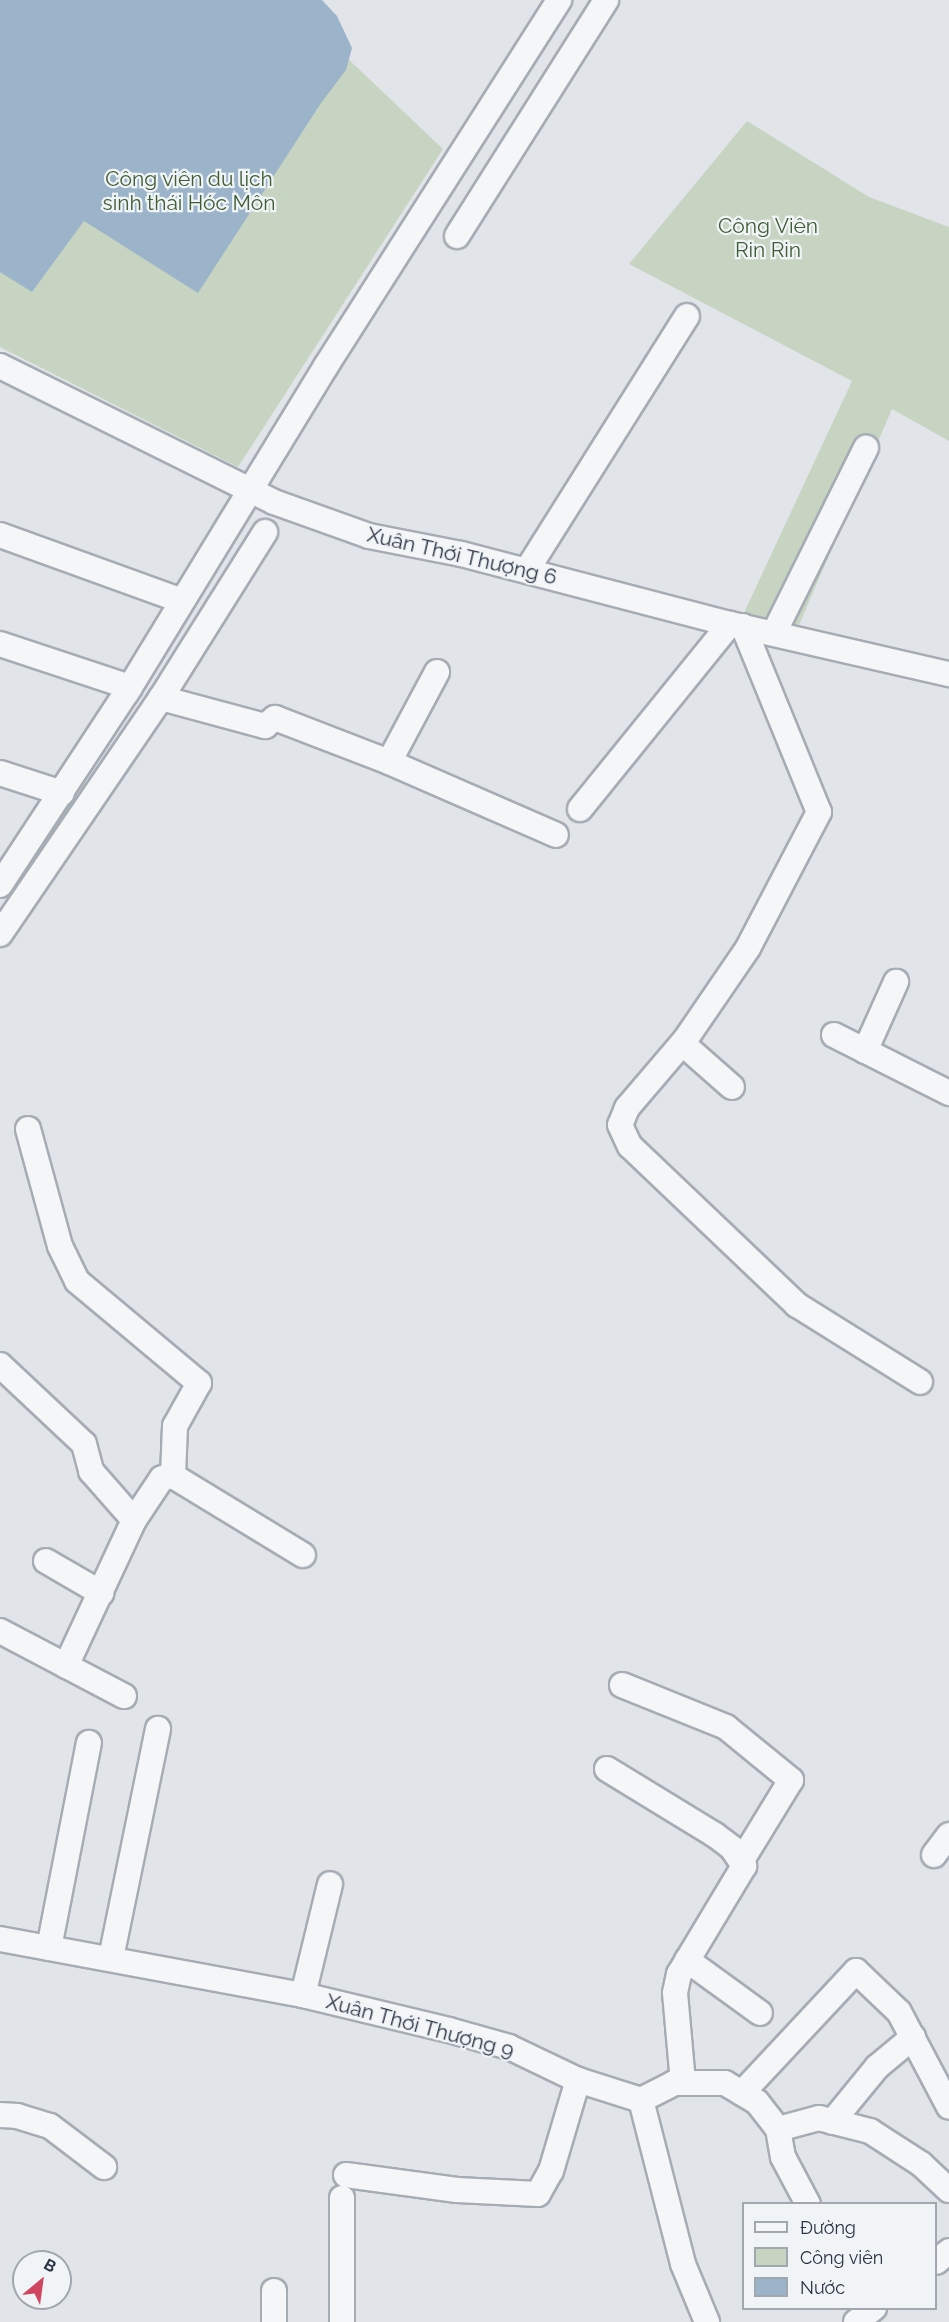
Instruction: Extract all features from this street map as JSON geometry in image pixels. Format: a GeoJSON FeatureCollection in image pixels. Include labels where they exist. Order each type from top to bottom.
{"type":"FeatureCollection","features":[{"type":"Feature","properties":{"kind":"street"},"geometry":{"type":"LineString","coordinates":[[457,236],[606,0]]}},
{"type":"Feature","properties":{"kind":"street"},"geometry":{"type":"LineString","coordinates":[[0,885],[115,711],[180,600],[552,3]]}},
{"type":"Feature","properties":{"kind":"street"},"geometry":{"type":"LineString","coordinates":[[527,570],[687,316]]}},
{"type":"Feature","properties":{"kind":"street","name":"Xuân Thới Thượng 6"},"geometry":{"type":"LineString","coordinates":[[0,366],[274,502],[369,536],[527,570],[737,625],[949,674]]}},
{"type":"Feature","properties":{"kind":"street"},"geometry":{"type":"LineString","coordinates":[[774,633],[866,448]]}},
{"type":"Feature","properties":{"kind":"street"},"geometry":{"type":"LineString","coordinates":[[0,934],[161,698],[265,532]]}},
{"type":"Feature","properties":{"kind":"street"},"geometry":{"type":"LineString","coordinates":[[0,535],[180,600]]}},
{"type":"Feature","properties":{"kind":"street"},"geometry":{"type":"LineString","coordinates":[[580,810],[737,625],[819,812],[748,948],[683,1044],[627,1108],[620,1125],[630,1146],[797,1305],[920,1383]]}},
{"type":"Feature","properties":{"kind":"street"},"geometry":{"type":"LineString","coordinates":[[0,644],[130,687]]}},
{"type":"Feature","properties":{"kind":"street"},"geometry":{"type":"LineString","coordinates":[[389,762],[437,672]]}},
{"type":"Feature","properties":{"kind":"street"},"geometry":{"type":"LineString","coordinates":[[161,698],[265,726],[275,718],[389,762],[556,835]]}},
{"type":"Feature","properties":{"kind":"street"},"geometry":{"type":"LineString","coordinates":[[115,711],[142,726]]}},
{"type":"Feature","properties":{"kind":"street"},"geometry":{"type":"LineString","coordinates":[[0,773],[62,793]]}},
{"type":"Feature","properties":{"kind":"street"},"geometry":{"type":"LineString","coordinates":[[865,1052],[896,982]]}},
{"type":"Feature","properties":{"kind":"street"},"geometry":{"type":"LineString","coordinates":[[834,1035],[949,1094]]}},
{"type":"Feature","properties":{"kind":"street"},"geometry":{"type":"LineString","coordinates":[[683,1044],[732,1087]]}},
{"type":"Feature","properties":{"kind":"street"},"geometry":{"type":"LineString","coordinates":[[28,1129],[60,1246],[77,1281],[199,1383],[175,1426],[172,1476]]}},
{"type":"Feature","properties":{"kind":"street"},"geometry":{"type":"LineString","coordinates":[[0,1365],[84,1444],[91,1471],[134,1520]]}},
{"type":"Feature","properties":{"kind":"street"},"geometry":{"type":"LineString","coordinates":[[66,1666],[134,1520],[162,1479],[172,1476],[303,1555]]}},
{"type":"Feature","properties":{"kind":"street"},"geometry":{"type":"LineString","coordinates":[[46,1561],[101,1593]]}},
{"type":"Feature","properties":{"kind":"street"},"geometry":{"type":"LineString","coordinates":[[0,1631],[124,1696]]}},
{"type":"Feature","properties":{"kind":"street"},"geometry":{"type":"LineString","coordinates":[[622,1684],[726,1727],[791,1780],[742,1860],[742,1872],[687,1960],[675,1993],[682,2084]]}},
{"type":"Feature","properties":{"kind":"street"},"geometry":{"type":"LineString","coordinates":[[111,1958],[158,1729]]}},
{"type":"Feature","properties":{"kind":"street"},"geometry":{"type":"LineString","coordinates":[[49,1948],[89,1743]]}},
{"type":"Feature","properties":{"kind":"street"},"geometry":{"type":"LineString","coordinates":[[608,1770],[715,1835],[742,1860]]}},
{"type":"Feature","properties":{"kind":"street"},"geometry":{"type":"LineString","coordinates":[[934,1855],[949,1835]]}},
{"type":"Feature","properties":{"kind":"street"},"geometry":{"type":"LineString","coordinates":[[303,1995],[330,1884]]}},
{"type":"Feature","properties":{"kind":"street","name":"Xuân Thới Thượng 9"},"geometry":{"type":"LineString","coordinates":[[0,1939],[303,1995],[509,2048],[578,2080],[641,2100]]}},
{"type":"Feature","properties":{"kind":"street"},"geometry":{"type":"LineString","coordinates":[[687,1960],[760,2013]]}},
{"type":"Feature","properties":{"kind":"street"},"geometry":{"type":"LineString","coordinates":[[742,2094],[856,1971],[898,2012],[949,2107]]}},
{"type":"Feature","properties":{"kind":"street"},"geometry":{"type":"LineString","coordinates":[[832,2122],[877,2067],[913,2037]]}},
{"type":"Feature","properties":{"kind":"street"},"geometry":{"type":"LineString","coordinates":[[342,2322],[344,2187],[538,2194],[551,2171],[578,2080]]}},
{"type":"Feature","properties":{"kind":"street"},"geometry":{"type":"LineString","coordinates":[[707,2322],[683,2265],[641,2100],[674,2084],[725,2084],[757,2102],[778,2129],[783,2157],[807,2202]]}},
{"type":"Feature","properties":{"kind":"street"},"geometry":{"type":"LineString","coordinates":[[0,2115],[17,2116],[50,2126],[104,2168]]}},
{"type":"Feature","properties":{"kind":"street"},"geometry":{"type":"LineString","coordinates":[[778,2129],[819,2118],[870,2131],[921,2164],[949,2190]]}},
{"type":"Feature","properties":{"kind":"street"},"geometry":{"type":"LineString","coordinates":[[937,2261],[949,2251]]}},
{"type":"Feature","properties":{"kind":"street"},"geometry":{"type":"LineString","coordinates":[[274,2291],[274,2322]]}},
{"type":"Feature","properties":{"kind":"street"},"geometry":{"type":"LineString","coordinates":[[856,2322],[871,2310]]}},
{"type":"Feature","properties":{"kind":"green space","name":"Công viên du lịch sinh thái Hóc Môn"},"geometry":{"type":"Polygon","coordinates":[[[0,0],[286,0],[443,149],[238,467],[0,347],[0,0]]]}},
{"type":"Feature","properties":{"kind":"green space","name":"Công Viên Rin Rin"},"geometry":{"type":"Polygon","coordinates":[[[747,121],[869,197],[949,227],[949,441],[892,409],[796,632],[743,615],[852,381],[629,264],[747,121]]]}},
{"type":"Feature","properties":{"kind":"water"},"geometry":{"type":"Polygon","coordinates":[[[0,0],[322,0],[337,16],[352,48],[346,70],[321,103],[198,293],[84,221],[32,292],[0,272],[0,0]]]}}]}
